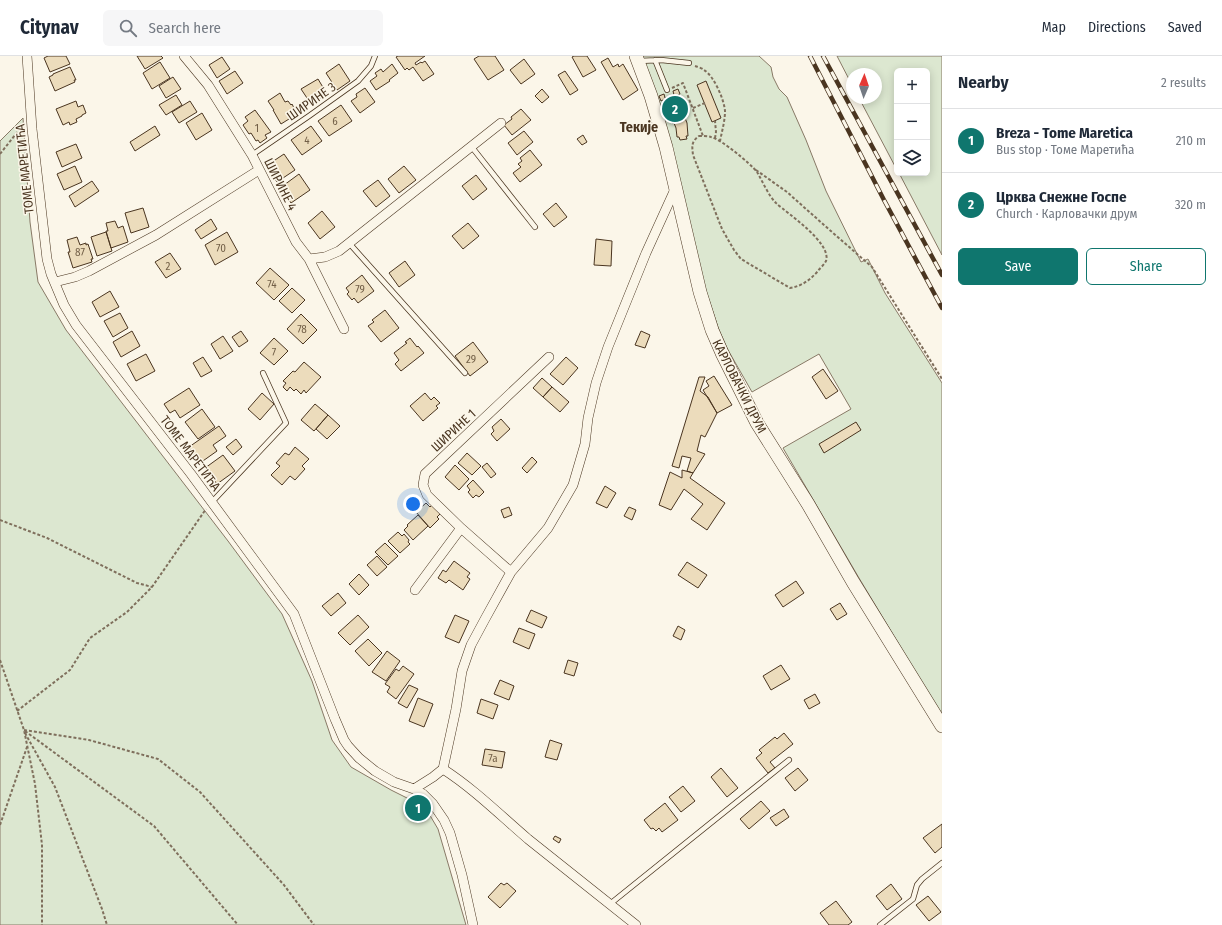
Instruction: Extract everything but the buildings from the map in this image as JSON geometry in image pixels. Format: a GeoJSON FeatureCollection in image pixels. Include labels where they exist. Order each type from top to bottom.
{"type":"FeatureCollection","features":[{"type":"Feature","properties":{"kind":"main road","name":"КАРЛОВАЧКИ ДРУМ"},"geometry":{"type":"LineString","coordinates":[[637,58],[651,96],[662,133],[700,292],[712,330],[757,423],[808,504],[853,582],[942,726]]}},
{"type":"Feature","properties":{"kind":"street","name":"ТОМЕ МАРЕТИЋА"},"geometry":{"type":"LineString","coordinates":[[27,56],[32,129],[47,259],[64,305],[76,325],[212,502],[294,614],[335,719],[348,746],[359,758],[375,771],[399,784],[423,794],[433,804],[444,820],[450,833],[462,875],[473,925]]}},
{"type":"Feature","properties":{"kind":"street","name":"ШИРИНЕ 4"},"geometry":{"type":"LineString","coordinates":[[184,56],[211,90],[252,155],[296,242],[309,259],[344,329]]}},
{"type":"Feature","properties":{"kind":"street"},"geometry":{"type":"LineString","coordinates":[[309,259],[325,257],[339,251],[501,123]]}},
{"type":"Feature","properties":{"kind":"street"},"geometry":{"type":"LineString","coordinates":[[55,282],[75,277],[156,235],[259,170]]}},
{"type":"Feature","properties":{"kind":"street"},"geometry":{"type":"LineString","coordinates":[[414,789],[443,769],[456,709],[462,671],[471,645],[511,572],[548,528],[573,485],[585,444],[588,418],[596,383],[608,347],[646,253],[676,187]]}},
{"type":"Feature","properties":{"kind":"street","name":"ШИРИНЕ 1"},"geometry":{"type":"LineString","coordinates":[[511,572],[461,528],[427,495],[423,485],[425,474],[550,357]]}},
{"type":"Feature","properties":{"kind":"street"},"geometry":{"type":"LineString","coordinates":[[415,590],[461,528]]}},
{"type":"Feature","properties":{"kind":"street"},"geometry":{"type":"LineString","coordinates":[[443,769],[463,782],[529,839],[636,925]]}},
{"type":"Feature","properties":{"kind":"lane","name":"ШИРИНЕ 3"},"geometry":{"type":"LineString","coordinates":[[252,155],[358,81],[371,66],[375,56]]}},
{"type":"Feature","properties":{"kind":"lane"},"geometry":{"type":"LineString","coordinates":[[637,58],[689,63]]}},
{"type":"Feature","properties":{"kind":"lane"},"geometry":{"type":"LineString","coordinates":[[655,60],[667,90]]}},
{"type":"Feature","properties":{"kind":"lane"},"geometry":{"type":"LineString","coordinates":[[471,146],[535,227]]}},
{"type":"Feature","properties":{"kind":"lane"},"geometry":{"type":"LineString","coordinates":[[349,243],[465,373]]}},
{"type":"Feature","properties":{"kind":"lane"},"geometry":{"type":"LineString","coordinates":[[212,502],[286,423],[263,373]]}},
{"type":"Feature","properties":{"kind":"lane"},"geometry":{"type":"LineString","coordinates":[[610,904],[789,760]]}},
{"type":"Feature","properties":{"kind":"lane"},"geometry":{"type":"LineString","coordinates":[[880,925],[913,899],[917,885],[922,879],[942,863]]}},
{"type":"Feature","properties":{"kind":"path"},"geometry":{"type":"LineString","coordinates":[[689,63],[704,70],[712,79],[718,90],[725,110],[724,124],[720,141]]}},
{"type":"Feature","properties":{"kind":"path"},"geometry":{"type":"LineString","coordinates":[[667,90],[683,83],[703,136]]}},
{"type":"Feature","properties":{"kind":"path"},"geometry":{"type":"LineString","coordinates":[[693,108],[705,103]]}},
{"type":"Feature","properties":{"kind":"path"},"geometry":{"type":"LineString","coordinates":[[714,138],[716,132],[715,120]]}},
{"type":"Feature","properties":{"kind":"path"},"geometry":{"type":"LineString","coordinates":[[0,154],[23,125],[32,129]]}},
{"type":"Feature","properties":{"kind":"path"},"geometry":{"type":"LineString","coordinates":[[755,170],[775,202],[801,222],[821,244],[825,251],[826,262],[806,283],[790,288],[741,260],[722,228],[694,155],[692,146],[694,140],[699,136],[711,137],[720,141],[755,170],[787,192],[872,267],[942,379]]}},
{"type":"Feature","properties":{"kind":"path"},"geometry":{"type":"LineString","coordinates":[[17,711],[70,670],[90,638],[127,612],[152,587],[212,502]]}},
{"type":"Feature","properties":{"kind":"path"},"geometry":{"type":"LineString","coordinates":[[0,520],[47,538],[137,583],[152,587]]}},
{"type":"Feature","properties":{"kind":"path"},"geometry":{"type":"LineString","coordinates":[[0,660],[24,730],[55,786],[107,925]]}},
{"type":"Feature","properties":{"kind":"path"},"geometry":{"type":"LineString","coordinates":[[24,730],[35,784],[42,845],[42,925]]}},
{"type":"Feature","properties":{"kind":"path"},"geometry":{"type":"LineString","coordinates":[[24,730],[154,826],[238,925]]}},
{"type":"Feature","properties":{"kind":"path"},"geometry":{"type":"LineString","coordinates":[[24,730],[89,740],[158,759],[200,792],[284,886],[314,925]]}},
{"type":"Feature","properties":{"kind":"path"},"geometry":{"type":"LineString","coordinates":[[0,825],[27,746]]}},
{"type":"Feature","properties":{"kind":"green space"},"geometry":{"type":"Polygon","coordinates":[[[641,56],[759,56],[771,67],[773,77],[779,89],[787,97],[826,191],[861,262],[868,259],[885,293],[942,383],[942,716],[783,448],[851,409],[819,354],[752,392],[728,350],[719,330],[706,291],[641,56]]]}},
{"type":"Feature","properties":{"kind":"green space"},"geometry":{"type":"Polygon","coordinates":[[[837,56],[942,56],[942,255],[901,176],[930,176],[930,68],[894,68],[894,164],[862,104],[882,104],[882,68],[846,68],[846,73],[837,56]]]}},
{"type":"Feature","properties":{"kind":"green space"},"geometry":{"type":"Polygon","coordinates":[[[23,118],[30,222],[38,282],[66,330],[228,541],[282,614],[312,681],[332,740],[351,767],[391,790],[425,807],[438,829],[466,925],[0,925],[0,141],[23,118]]]}},
{"type":"Feature","properties":{"kind":"railway"},"geometry":{"type":"LineString","coordinates":[[810,56],[884,200],[942,308]]}},
{"type":"Feature","properties":{"kind":"railway"},"geometry":{"type":"LineString","coordinates":[[823,56],[942,275]]}},
{"type":"Feature","properties":{"kind":"place","name":"Црква Снежне Госпе"},"geometry":{"type":"Point","coordinates":[675,109]}},
{"type":"Feature","properties":{"kind":"place","name":"Breza - Tome Maretica"},"geometry":{"type":"Point","coordinates":[418,808]}},
{"type":"Feature","properties":{"kind":"district","name":"Текије"},"geometry":{"type":"Point","coordinates":[639,127]}}]}
